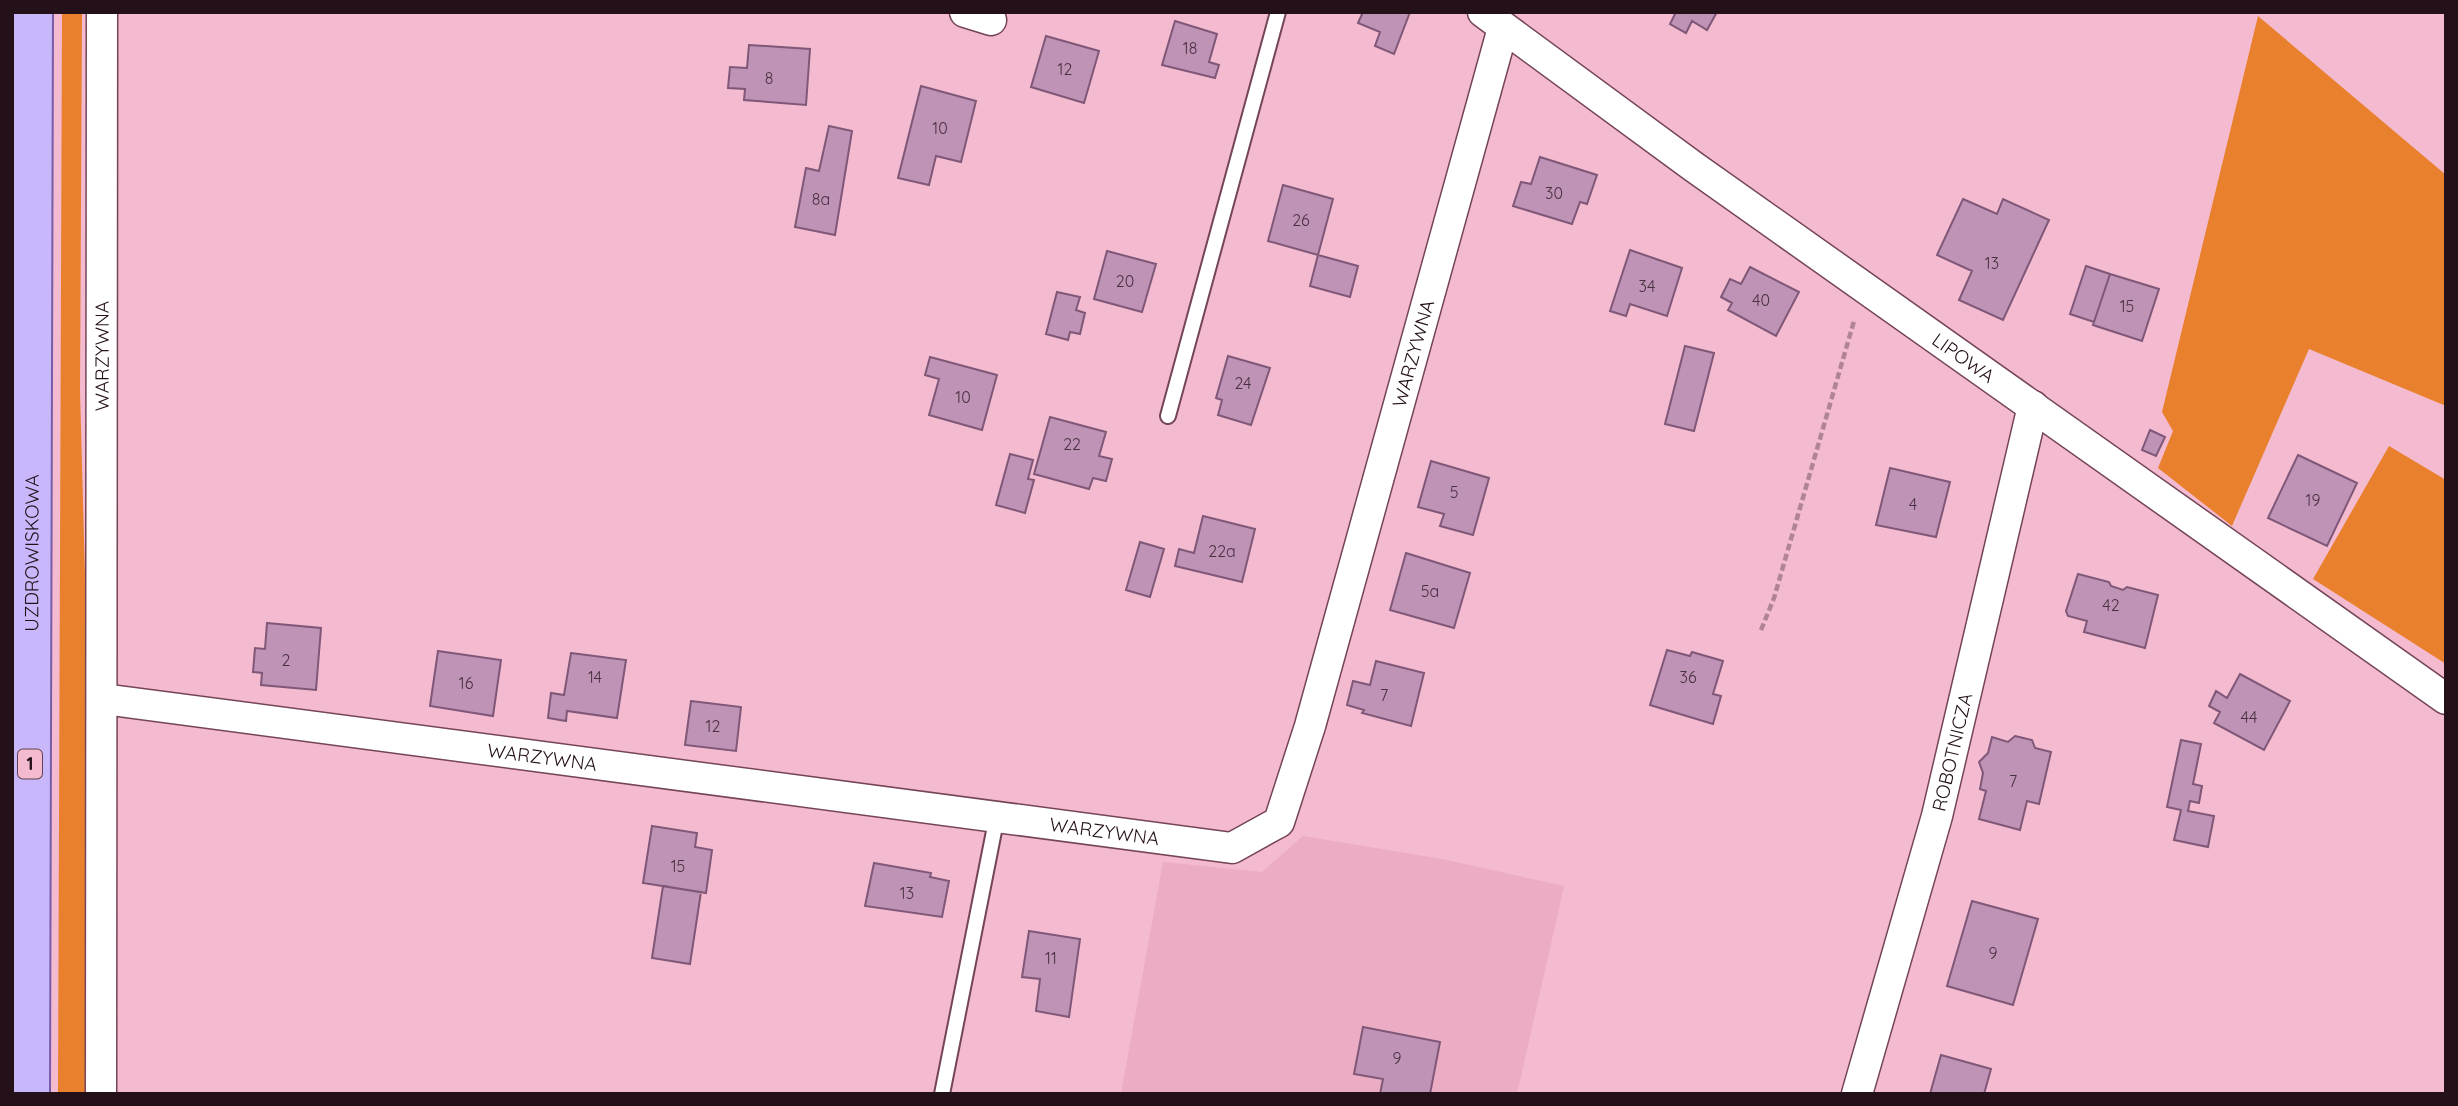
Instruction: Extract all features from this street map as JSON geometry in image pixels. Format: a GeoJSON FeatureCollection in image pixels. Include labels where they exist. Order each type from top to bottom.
{"type":"FeatureCollection","features":[{"type":"Feature","properties":{"kind":"main road","name":"UZDROWISKOWA"},"geometry":{"type":"LineString","coordinates":[[30,1094],[33,12]]}},
{"type":"Feature","properties":{"kind":"street","name":"WARZYWNA"},"geometry":{"type":"LineString","coordinates":[[101,1094],[103,12]]}},
{"type":"Feature","properties":{"kind":"street","name":"WARZYWNA"},"geometry":{"type":"LineString","coordinates":[[103,699],[1233,848],[1279,822],[1310,726],[1493,20]]}},
{"type":"Feature","properties":{"kind":"street","name":"LIPOWA"},"geometry":{"type":"LineString","coordinates":[[1493,20],[2446,699]]}},
{"type":"Feature","properties":{"kind":"street","name":"ROBOTNICZA"},"geometry":{"type":"LineString","coordinates":[[1857,1094],[1937,816],[2034,406]]}},
{"type":"Feature","properties":{"kind":"lane"},"geometry":{"type":"LineString","coordinates":[[1168,416],[1278,12]]}},
{"type":"Feature","properties":{"kind":"lane"},"geometry":{"type":"LineString","coordinates":[[942,1094],[997,816]]}},
{"type":"Feature","properties":{"kind":"path"},"geometry":{"type":"LineString","coordinates":[[1761,630],[1774,598],[1864,286]]}},
{"type":"Feature","properties":{"kind":"shaded area"},"geometry":{"type":"Polygon","coordinates":[[[62,12],[82,12],[80,392],[91,795],[89,1094],[58,1094],[62,12]]]}},
{"type":"Feature","properties":{"kind":"shaded area"},"geometry":{"type":"Polygon","coordinates":[[[2258,16],[2446,175],[2446,406],[2309,349],[2232,526],[2158,468],[2173,431],[2162,412],[2258,16]]]}},
{"type":"Feature","properties":{"kind":"shaded area"},"geometry":{"type":"Polygon","coordinates":[[[2389,446],[2446,480],[2446,664],[2313,579],[2389,446]]]}},
{"type":"Feature","properties":{"kind":"shaded area"},"geometry":{"type":"Polygon","coordinates":[[[1303,836],[1442,859],[1564,886],[1517,1094],[1121,1094],[1163,862],[1262,872],[1303,836]]]}},
{"type":"Feature","properties":{"kind":"building"},"geometry":{"type":"Polygon","coordinates":[[[1363,12],[1410,12],[1394,54],[1375,46],[1380,32],[1358,23],[1363,12]]]}},
{"type":"Feature","properties":{"kind":"building"},"geometry":{"type":"Polygon","coordinates":[[[1676,12],[1717,12],[1707,30],[1692,21],[1686,33],[1670,24],[1676,12]]]}},
{"type":"Feature","properties":{"kind":"building"},"geometry":{"type":"Polygon","coordinates":[[[1175,21],[1217,34],[1209,62],[1219,65],[1215,78],[1162,65],[1175,21]]]}},
{"type":"Feature","properties":{"kind":"building"},"geometry":{"type":"Polygon","coordinates":[[[1046,36],[1099,51],[1084,103],[1031,87],[1046,36]]]}},
{"type":"Feature","properties":{"kind":"building"},"geometry":{"type":"Polygon","coordinates":[[[749,45],[810,49],[806,105],[744,100],[745,89],[728,88],[730,67],[747,68],[749,45]]]}},
{"type":"Feature","properties":{"kind":"building"},"geometry":{"type":"Polygon","coordinates":[[[921,86],[976,101],[961,162],[936,156],[929,185],[898,178],[921,86]]]}},
{"type":"Feature","properties":{"kind":"building"},"geometry":{"type":"Polygon","coordinates":[[[829,126],[852,131],[835,235],[795,227],[806,168],[819,171],[829,126]]]}},
{"type":"Feature","properties":{"kind":"building"},"geometry":{"type":"Polygon","coordinates":[[[1540,157],[1597,175],[1587,204],[1580,202],[1572,224],[1513,206],[1521,182],[1531,184],[1540,157]]]}},
{"type":"Feature","properties":{"kind":"building"},"geometry":{"type":"Polygon","coordinates":[[[1283,185],[1333,199],[1318,255],[1268,241],[1283,185]]]}},
{"type":"Feature","properties":{"kind":"building"},"geometry":{"type":"Polygon","coordinates":[[[1963,199],[1997,214],[2003,199],[2049,220],[2003,320],[1959,300],[1972,271],[1937,255],[1963,199]]]}},
{"type":"Feature","properties":{"kind":"building"},"geometry":{"type":"Polygon","coordinates":[[[1630,250],[1682,268],[1667,316],[1630,304],[1626,316],[1610,311],[1630,250]]]}},
{"type":"Feature","properties":{"kind":"building"},"geometry":{"type":"Polygon","coordinates":[[[1107,251],[1156,264],[1142,312],[1094,299],[1107,251]]]}},
{"type":"Feature","properties":{"kind":"building"},"geometry":{"type":"Polygon","coordinates":[[[1318,255],[1358,266],[1350,297],[1310,286],[1318,255]]]}},
{"type":"Feature","properties":{"kind":"building"},"geometry":{"type":"Polygon","coordinates":[[[2086,266],[2110,274],[2094,322],[2070,314],[2086,266]]]}},
{"type":"Feature","properties":{"kind":"building"},"geometry":{"type":"Polygon","coordinates":[[[1750,267],[1799,292],[1776,336],[1728,310],[1732,303],[1721,297],[1730,279],[1741,284],[1750,267]]]}},
{"type":"Feature","properties":{"kind":"building"},"geometry":{"type":"Polygon","coordinates":[[[2110,274],[2159,289],[2142,341],[2093,325],[2110,274]]]}},
{"type":"Feature","properties":{"kind":"building"},"geometry":{"type":"Polygon","coordinates":[[[1057,292],[1080,297],[1076,310],[1085,313],[1080,334],[1070,332],[1068,340],[1046,334],[1057,292]]]}},
{"type":"Feature","properties":{"kind":"building"},"geometry":{"type":"Polygon","coordinates":[[[1685,346],[1714,353],[1694,431],[1665,424],[1685,346]]]}},
{"type":"Feature","properties":{"kind":"building"},"geometry":{"type":"Polygon","coordinates":[[[1228,356],[1270,368],[1251,425],[1218,415],[1222,400],[1216,398],[1228,356]]]}},
{"type":"Feature","properties":{"kind":"building"},"geometry":{"type":"Polygon","coordinates":[[[930,357],[997,375],[982,430],[929,415],[939,379],[925,375],[930,357]]]}},
{"type":"Feature","properties":{"kind":"building"},"geometry":{"type":"Polygon","coordinates":[[[1050,417],[1106,432],[1099,456],[1112,459],[1106,481],[1093,478],[1089,489],[1034,474],[1050,417]]]}},
{"type":"Feature","properties":{"kind":"building"},"geometry":{"type":"Polygon","coordinates":[[[2150,430],[2165,437],[2156,456],[2142,450],[2150,430]]]}},
{"type":"Feature","properties":{"kind":"building"},"geometry":{"type":"Polygon","coordinates":[[[1010,454],[1033,460],[1028,479],[1034,480],[1025,513],[996,505],[1010,454]]]}},
{"type":"Feature","properties":{"kind":"building"},"geometry":{"type":"Polygon","coordinates":[[[2298,455],[2357,483],[2327,546],[2268,518],[2298,455]]]}},
{"type":"Feature","properties":{"kind":"building"},"geometry":{"type":"Polygon","coordinates":[[[1431,461],[1489,478],[1473,535],[1440,526],[1444,514],[1418,507],[1431,461]]]}},
{"type":"Feature","properties":{"kind":"building"},"geometry":{"type":"Polygon","coordinates":[[[1890,468],[1950,482],[1936,537],[1876,525],[1890,468]]]}},
{"type":"Feature","properties":{"kind":"building"},"geometry":{"type":"Polygon","coordinates":[[[1203,516],[1255,529],[1242,582],[1175,566],[1179,549],[1194,553],[1203,516]]]}},
{"type":"Feature","properties":{"kind":"building"},"geometry":{"type":"Polygon","coordinates":[[[1140,542],[1164,549],[1150,597],[1126,590],[1140,542]]]}},
{"type":"Feature","properties":{"kind":"building"},"geometry":{"type":"Polygon","coordinates":[[[1406,553],[1470,573],[1454,628],[1390,610],[1406,553]]]}},
{"type":"Feature","properties":{"kind":"building"},"geometry":{"type":"Polygon","coordinates":[[[2078,574],[2109,582],[2111,586],[2123,590],[2127,587],[2158,595],[2145,648],[2084,632],[2087,621],[2068,616],[2066,611],[2078,574]]]}},
{"type":"Feature","properties":{"kind":"building"},"geometry":{"type":"Polygon","coordinates":[[[267,623],[321,628],[316,690],[261,685],[262,673],[253,672],[255,648],[265,649],[267,623]]]}},
{"type":"Feature","properties":{"kind":"building"},"geometry":{"type":"Polygon","coordinates":[[[1667,650],[1690,656],[1692,652],[1723,661],[1713,694],[1721,696],[1713,724],[1650,705],[1667,650]]]}},
{"type":"Feature","properties":{"kind":"building"},"geometry":{"type":"Polygon","coordinates":[[[438,651],[501,660],[493,716],[430,706],[438,651]]]}},
{"type":"Feature","properties":{"kind":"building"},"geometry":{"type":"Polygon","coordinates":[[[571,653],[626,660],[617,718],[567,711],[566,721],[548,718],[551,693],[564,695],[571,653]]]}},
{"type":"Feature","properties":{"kind":"building"},"geometry":{"type":"Polygon","coordinates":[[[1376,661],[1424,673],[1411,726],[1362,713],[1364,710],[1347,705],[1353,681],[1370,685],[1376,661]]]}},
{"type":"Feature","properties":{"kind":"building"},"geometry":{"type":"Polygon","coordinates":[[[2240,674],[2290,701],[2264,750],[2214,723],[2220,712],[2209,706],[2216,691],[2227,698],[2240,674]]]}},
{"type":"Feature","properties":{"kind":"building"},"geometry":{"type":"Polygon","coordinates":[[[691,701],[741,707],[736,751],[685,745],[691,701]]]}},
{"type":"Feature","properties":{"kind":"building"},"geometry":{"type":"Polygon","coordinates":[[[2015,736],[2032,740],[2035,748],[2051,752],[2039,804],[2027,801],[2020,830],[1979,819],[1986,791],[1980,789],[1983,773],[1979,762],[1988,753],[1992,737],[2008,742],[2015,736]]]}},
{"type":"Feature","properties":{"kind":"building"},"geometry":{"type":"Polygon","coordinates":[[[2181,740],[2201,744],[2193,784],[2202,786],[2199,803],[2190,801],[2188,811],[2214,816],[2208,847],[2174,840],[2181,810],[2167,807],[2181,740]]]}},
{"type":"Feature","properties":{"kind":"building"},"geometry":{"type":"Polygon","coordinates":[[[652,826],[697,833],[695,847],[712,850],[706,893],[643,883],[652,826]]]}},
{"type":"Feature","properties":{"kind":"building"},"geometry":{"type":"Polygon","coordinates":[[[874,863],[931,873],[930,877],[949,881],[942,917],[865,906],[874,863]]]}},
{"type":"Feature","properties":{"kind":"building"},"geometry":{"type":"Polygon","coordinates":[[[663,886],[701,892],[690,964],[652,958],[663,886]]]}},
{"type":"Feature","properties":{"kind":"building"},"geometry":{"type":"Polygon","coordinates":[[[1972,901],[2038,919],[2013,1005],[1947,986],[1972,901]]]}},
{"type":"Feature","properties":{"kind":"building"},"geometry":{"type":"Polygon","coordinates":[[[1029,931],[1080,939],[1069,1017],[1036,1011],[1040,979],[1022,977],[1029,931]]]}},
{"type":"Feature","properties":{"kind":"building"},"geometry":{"type":"Polygon","coordinates":[[[1363,1027],[1440,1042],[1430,1094],[1380,1094],[1383,1079],[1354,1074],[1363,1027]]]}},
{"type":"Feature","properties":{"kind":"building"},"geometry":{"type":"Polygon","coordinates":[[[1941,1055],[1991,1069],[1984,1094],[1930,1094],[1941,1055]]]}}]}
